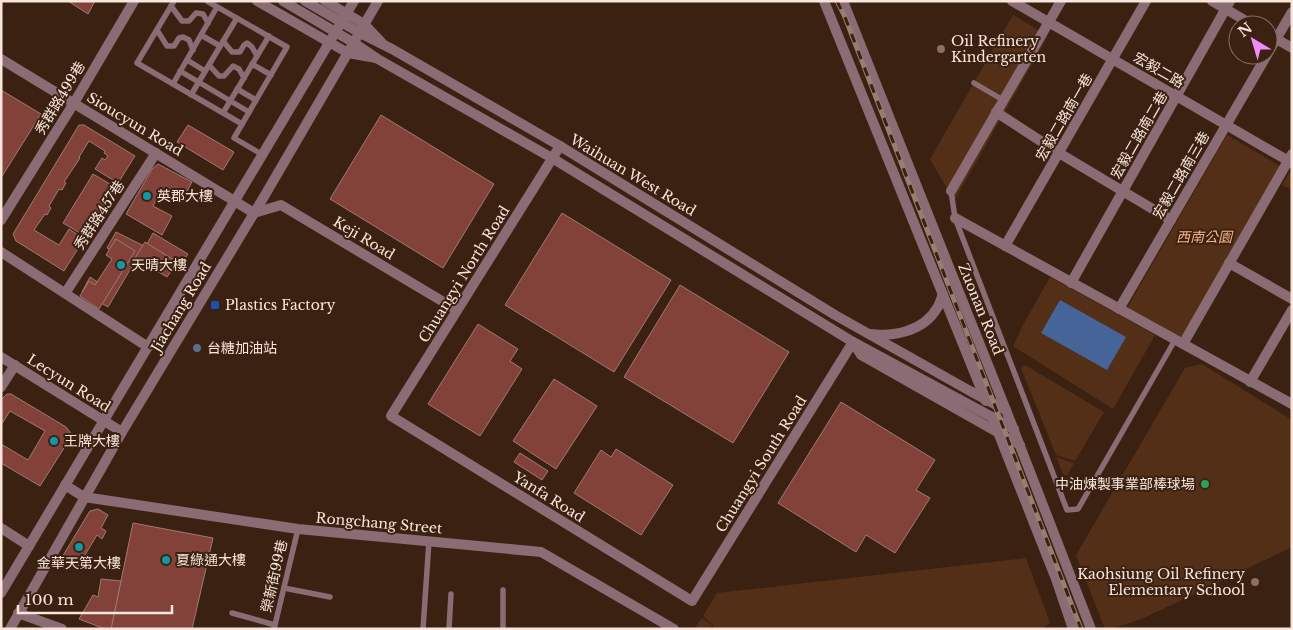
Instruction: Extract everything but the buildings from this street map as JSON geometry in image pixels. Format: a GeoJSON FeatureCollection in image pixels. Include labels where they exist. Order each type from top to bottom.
{"type":"FeatureCollection","features":[{"type":"Feature","properties":{"kind":"street","name":"秀群路499巷"},"geometry":{"type":"LineString","coordinates":[[1,220],[5,206],[74,103],[134,1]]}},
{"type":"Feature","properties":{"kind":"street","name":"Waihuan West Road"},"geometry":{"type":"LineString","coordinates":[[257,1],[348,53],[376,58]]}},
{"type":"Feature","properties":{"kind":"street","name":"Waihuan West Road"},"geometry":{"type":"LineString","coordinates":[[282,1],[376,58],[552,158],[854,342],[1014,429]]}},
{"type":"Feature","properties":{"kind":"street","name":"Waihuan West Road"},"geometry":{"type":"LineString","coordinates":[[305,1],[344,18],[383,44],[560,146],[867,334],[1006,410]]}},
{"type":"Feature","properties":{"kind":"street","name":"Waihuan West Road"},"geometry":{"type":"LineString","coordinates":[[325,1],[344,18]]}},
{"type":"Feature","properties":{"kind":"street","name":"Jiachang Road"},"geometry":{"type":"LineString","coordinates":[[1,594],[354,1]]}},
{"type":"Feature","properties":{"kind":"street","name":"Jiachang Road"},"geometry":{"type":"LineString","coordinates":[[10,629],[122,432],[254,213],[378,1]]}},
{"type":"Feature","properties":{"kind":"street"},"geometry":{"type":"LineString","coordinates":[[824,1],[999,433],[1056,579],[1073,629]]}},
{"type":"Feature","properties":{"kind":"street","name":"Zuonan Road"},"geometry":{"type":"LineString","coordinates":[[843,1],[1092,629]]}},
{"type":"Feature","properties":{"kind":"street","name":"宏毅二路"},"geometry":{"type":"LineString","coordinates":[[1012,1],[1226,125],[1291,159]]}},
{"type":"Feature","properties":{"kind":"street"},"geometry":{"type":"LineString","coordinates":[[951,191],[1061,1]]}},
{"type":"Feature","properties":{"kind":"street","name":"宏毅二路南一巷"},"geometry":{"type":"LineString","coordinates":[[1005,246],[1146,1]]}},
{"type":"Feature","properties":{"kind":"street"},"geometry":{"type":"LineString","coordinates":[[1212,1],[1228,5],[1240,15]]}},
{"type":"Feature","properties":{"kind":"street","name":"宏毅二路南二巷"},"geometry":{"type":"LineString","coordinates":[[1071,283],[1228,5]]}},
{"type":"Feature","properties":{"kind":"street","name":"宏毅二路南三巷"},"geometry":{"type":"LineString","coordinates":[[1278,29],[1292,12]]}},
{"type":"Feature","properties":{"kind":"street"},"geometry":{"type":"LineString","coordinates":[[1278,40],[1292,48]]}},
{"type":"Feature","properties":{"kind":"street","name":"Sioucyun Road"},"geometry":{"type":"LineString","coordinates":[[1,59],[254,213]]}},
{"type":"Feature","properties":{"kind":"street","name":"宏毅二路南三巷"},"geometry":{"type":"LineString","coordinates":[[1120,309],[1261,65]]}},
{"type":"Feature","properties":{"kind":"street"},"geometry":{"type":"LineString","coordinates":[[996,112],[1059,153],[1171,220]]}},
{"type":"Feature","properties":{"kind":"street","name":"Chuangyi North Road"},"geometry":{"type":"LineString","coordinates":[[391,416],[560,146]]}},
{"type":"Feature","properties":{"kind":"street","name":"秀群路457巷"},"geometry":{"type":"LineString","coordinates":[[66,292],[156,153]]}},
{"type":"Feature","properties":{"kind":"street"},"geometry":{"type":"LineString","coordinates":[[1179,342],[1230,263],[1291,159]]}},
{"type":"Feature","properties":{"kind":"street","name":"Keji Road"},"geometry":{"type":"LineString","coordinates":[[254,213],[281,205],[457,310]]}},
{"type":"Feature","properties":{"kind":"street"},"geometry":{"type":"LineString","coordinates":[[955,218],[1292,404]]}},
{"type":"Feature","properties":{"kind":"street"},"geometry":{"type":"LineString","coordinates":[[1,252],[66,292],[148,347]]}},
{"type":"Feature","properties":{"kind":"street"},"geometry":{"type":"LineString","coordinates":[[1230,263],[1292,299]]}},
{"type":"Feature","properties":{"kind":"street","name":"Waihuan West Road"},"geometry":{"type":"LineString","coordinates":[[867,334],[882,336],[898,334],[922,324],[937,309],[943,294]]}},
{"type":"Feature","properties":{"kind":"street"},"geometry":{"type":"LineString","coordinates":[[1250,382],[1292,310]]}},
{"type":"Feature","properties":{"kind":"street","name":"Waihuan West Road"},"geometry":{"type":"LineString","coordinates":[[854,342],[861,355],[1020,445]]}},
{"type":"Feature","properties":{"kind":"street","name":"Chuangyi South Road"},"geometry":{"type":"LineString","coordinates":[[692,601],[854,342]]}},
{"type":"Feature","properties":{"kind":"street","name":"Lecyun Road"},"geometry":{"type":"LineString","coordinates":[[1,356],[122,432]]}},
{"type":"Feature","properties":{"kind":"street"},"geometry":{"type":"LineString","coordinates":[[1,387],[15,365]]}},
{"type":"Feature","properties":{"kind":"street","name":"Yanfa Road"},"geometry":{"type":"LineString","coordinates":[[391,416],[692,601]]}},
{"type":"Feature","properties":{"kind":"street","name":"Rongchang Street"},"geometry":{"type":"LineString","coordinates":[[66,485],[84,497],[298,529],[541,552],[674,629]]}},
{"type":"Feature","properties":{"kind":"street"},"geometry":{"type":"LineString","coordinates":[[1,528],[30,546]]}},
{"type":"Feature","properties":{"kind":"street"},"geometry":{"type":"LineString","coordinates":[[18,613],[62,629]]}},
{"type":"Feature","properties":{"kind":"lane"},"geometry":{"type":"LineString","coordinates":[[207,1],[287,47],[234,138],[263,155]]}},
{"type":"Feature","properties":{"kind":"lane"},"geometry":{"type":"LineString","coordinates":[[173,4],[182,21],[189,21],[196,13],[204,14],[208,24]]}},
{"type":"Feature","properties":{"kind":"lane"},"geometry":{"type":"LineString","coordinates":[[173,4],[138,64],[242,124]]}},
{"type":"Feature","properties":{"kind":"lane"},"geometry":{"type":"LineString","coordinates":[[173,84],[217,7]]}},
{"type":"Feature","properties":{"kind":"lane"},"geometry":{"type":"LineString","coordinates":[[191,95],[237,18]]}},
{"type":"Feature","properties":{"kind":"lane"},"geometry":{"type":"LineString","coordinates":[[157,30],[167,46],[174,46],[179,38],[183,37],[188,40],[193,50]]}},
{"type":"Feature","properties":{"kind":"lane"},"geometry":{"type":"LineString","coordinates":[[201,35],[222,44],[232,52],[240,52],[247,43],[252,46],[257,56]]}},
{"type":"Feature","properties":{"kind":"lane"},"geometry":{"type":"LineString","coordinates":[[223,113],[269,36]]}},
{"type":"Feature","properties":{"kind":"lane"},"geometry":{"type":"LineString","coordinates":[[187,60],[207,68],[218,76],[224,76],[233,66],[239,69],[244,78]]}},
{"type":"Feature","properties":{"kind":"lane"},"geometry":{"type":"LineString","coordinates":[[252,64],[271,74]]}},
{"type":"Feature","properties":{"kind":"lane"},"geometry":{"type":"LineString","coordinates":[[180,71],[249,112]]}},
{"type":"Feature","properties":{"kind":"lane"},"geometry":{"type":"LineString","coordinates":[[974,83],[1003,100]]}},
{"type":"Feature","properties":{"kind":"lane"},"geometry":{"type":"LineString","coordinates":[[237,89],[256,100]]}},
{"type":"Feature","properties":{"kind":"lane"},"geometry":{"type":"LineString","coordinates":[[951,191],[955,218],[1067,510],[1078,509],[1179,342]]}},
{"type":"Feature","properties":{"kind":"lane","name":"榮新街99巷"},"geometry":{"type":"LineString","coordinates":[[275,627],[298,529]]}},
{"type":"Feature","properties":{"kind":"lane"},"geometry":{"type":"LineString","coordinates":[[423,629],[429,541]]}},
{"type":"Feature","properties":{"kind":"lane"},"geometry":{"type":"LineString","coordinates":[[284,588],[330,596]]}},
{"type":"Feature","properties":{"kind":"lane"},"geometry":{"type":"LineString","coordinates":[[503,590],[503,629]]}},
{"type":"Feature","properties":{"kind":"lane"},"geometry":{"type":"LineString","coordinates":[[449,629],[451,594]]}},
{"type":"Feature","properties":{"kind":"lane"},"geometry":{"type":"LineString","coordinates":[[232,613],[275,627]]}},
{"type":"Feature","properties":{"kind":"green space"},"geometry":{"type":"Polygon","coordinates":[[[1013,15],[1048,36],[954,201],[930,159],[1013,15]]]}},
{"type":"Feature","properties":{"kind":"green space","name":"西南公園"},"geometry":{"type":"Polygon","coordinates":[[[1227,135],[1280,166],[1181,339],[1127,308],[1227,135]]]}},
{"type":"Feature","properties":{"kind":"green space"},"geometry":{"type":"Polygon","coordinates":[[[1289,173],[1292,175],[1292,190],[1282,185],[1289,173]]]}},
{"type":"Feature","properties":{"kind":"green space"},"geometry":{"type":"Polygon","coordinates":[[[1050,277],[1155,335],[1113,409],[1013,346],[1050,277]]]}},
{"type":"Feature","properties":{"kind":"green space","name":"中油煉製事業部棒球場"},"geometry":{"type":"Polygon","coordinates":[[[1202,364],[1292,420],[1292,547],[1144,618],[1111,629],[1105,629],[1076,555],[1185,368],[1202,364]]]}},
{"type":"Feature","properties":{"kind":"green space"},"geometry":{"type":"Polygon","coordinates":[[[1025,365],[1104,412],[1075,461],[1056,455],[1021,368],[1025,365]]]}},
{"type":"Feature","properties":{"kind":"green space"},"geometry":{"type":"Polygon","coordinates":[[[1056,457],[1074,463],[1067,476],[1063,474],[1056,457]]]}},
{"type":"Feature","properties":{"kind":"green space"},"geometry":{"type":"Polygon","coordinates":[[[1026,558],[1050,623],[1041,629],[713,629],[713,625],[703,616],[717,593],[1026,558]]]}},
{"type":"Feature","properties":{"kind":"green space"},"geometry":{"type":"Polygon","coordinates":[[[702,618],[712,625],[711,629],[694,629],[702,618]]]}},
{"type":"Feature","properties":{"kind":"water"},"geometry":{"type":"Polygon","coordinates":[[[1060,300],[1126,337],[1107,370],[1041,333],[1060,300]]]}},
{"type":"Feature","properties":{"kind":"railway"},"geometry":{"type":"LineString","coordinates":[[837,1],[845,17],[1081,629]]}},
{"type":"Feature","properties":{"kind":"place","name":"Oil Refinery Kindergarten"},"geometry":{"type":"Point","coordinates":[941,49]}},
{"type":"Feature","properties":{"kind":"place","name":"英郡大樓"},"geometry":{"type":"Point","coordinates":[147,196]}},
{"type":"Feature","properties":{"kind":"place","name":"天晴大樓"},"geometry":{"type":"Point","coordinates":[121,265]}},
{"type":"Feature","properties":{"kind":"place","name":"Plastics Factory"},"geometry":{"type":"Point","coordinates":[215,305]}},
{"type":"Feature","properties":{"kind":"place","name":"台糖加油站"},"geometry":{"type":"Point","coordinates":[197,348]}},
{"type":"Feature","properties":{"kind":"place","name":"王牌大樓"},"geometry":{"type":"Point","coordinates":[54,441]}},
{"type":"Feature","properties":{"kind":"place","name":"中油煉製事業部棒球場"},"geometry":{"type":"Point","coordinates":[1205,484]}},
{"type":"Feature","properties":{"kind":"place","name":"金華天第大樓"},"geometry":{"type":"Point","coordinates":[79,547]}},
{"type":"Feature","properties":{"kind":"place","name":"夏綠通大樓"},"geometry":{"type":"Point","coordinates":[166,560]}},
{"type":"Feature","properties":{"kind":"place","name":"Kaohsiung Oil Refinery Elementary School"},"geometry":{"type":"Point","coordinates":[1255,582]}}]}
